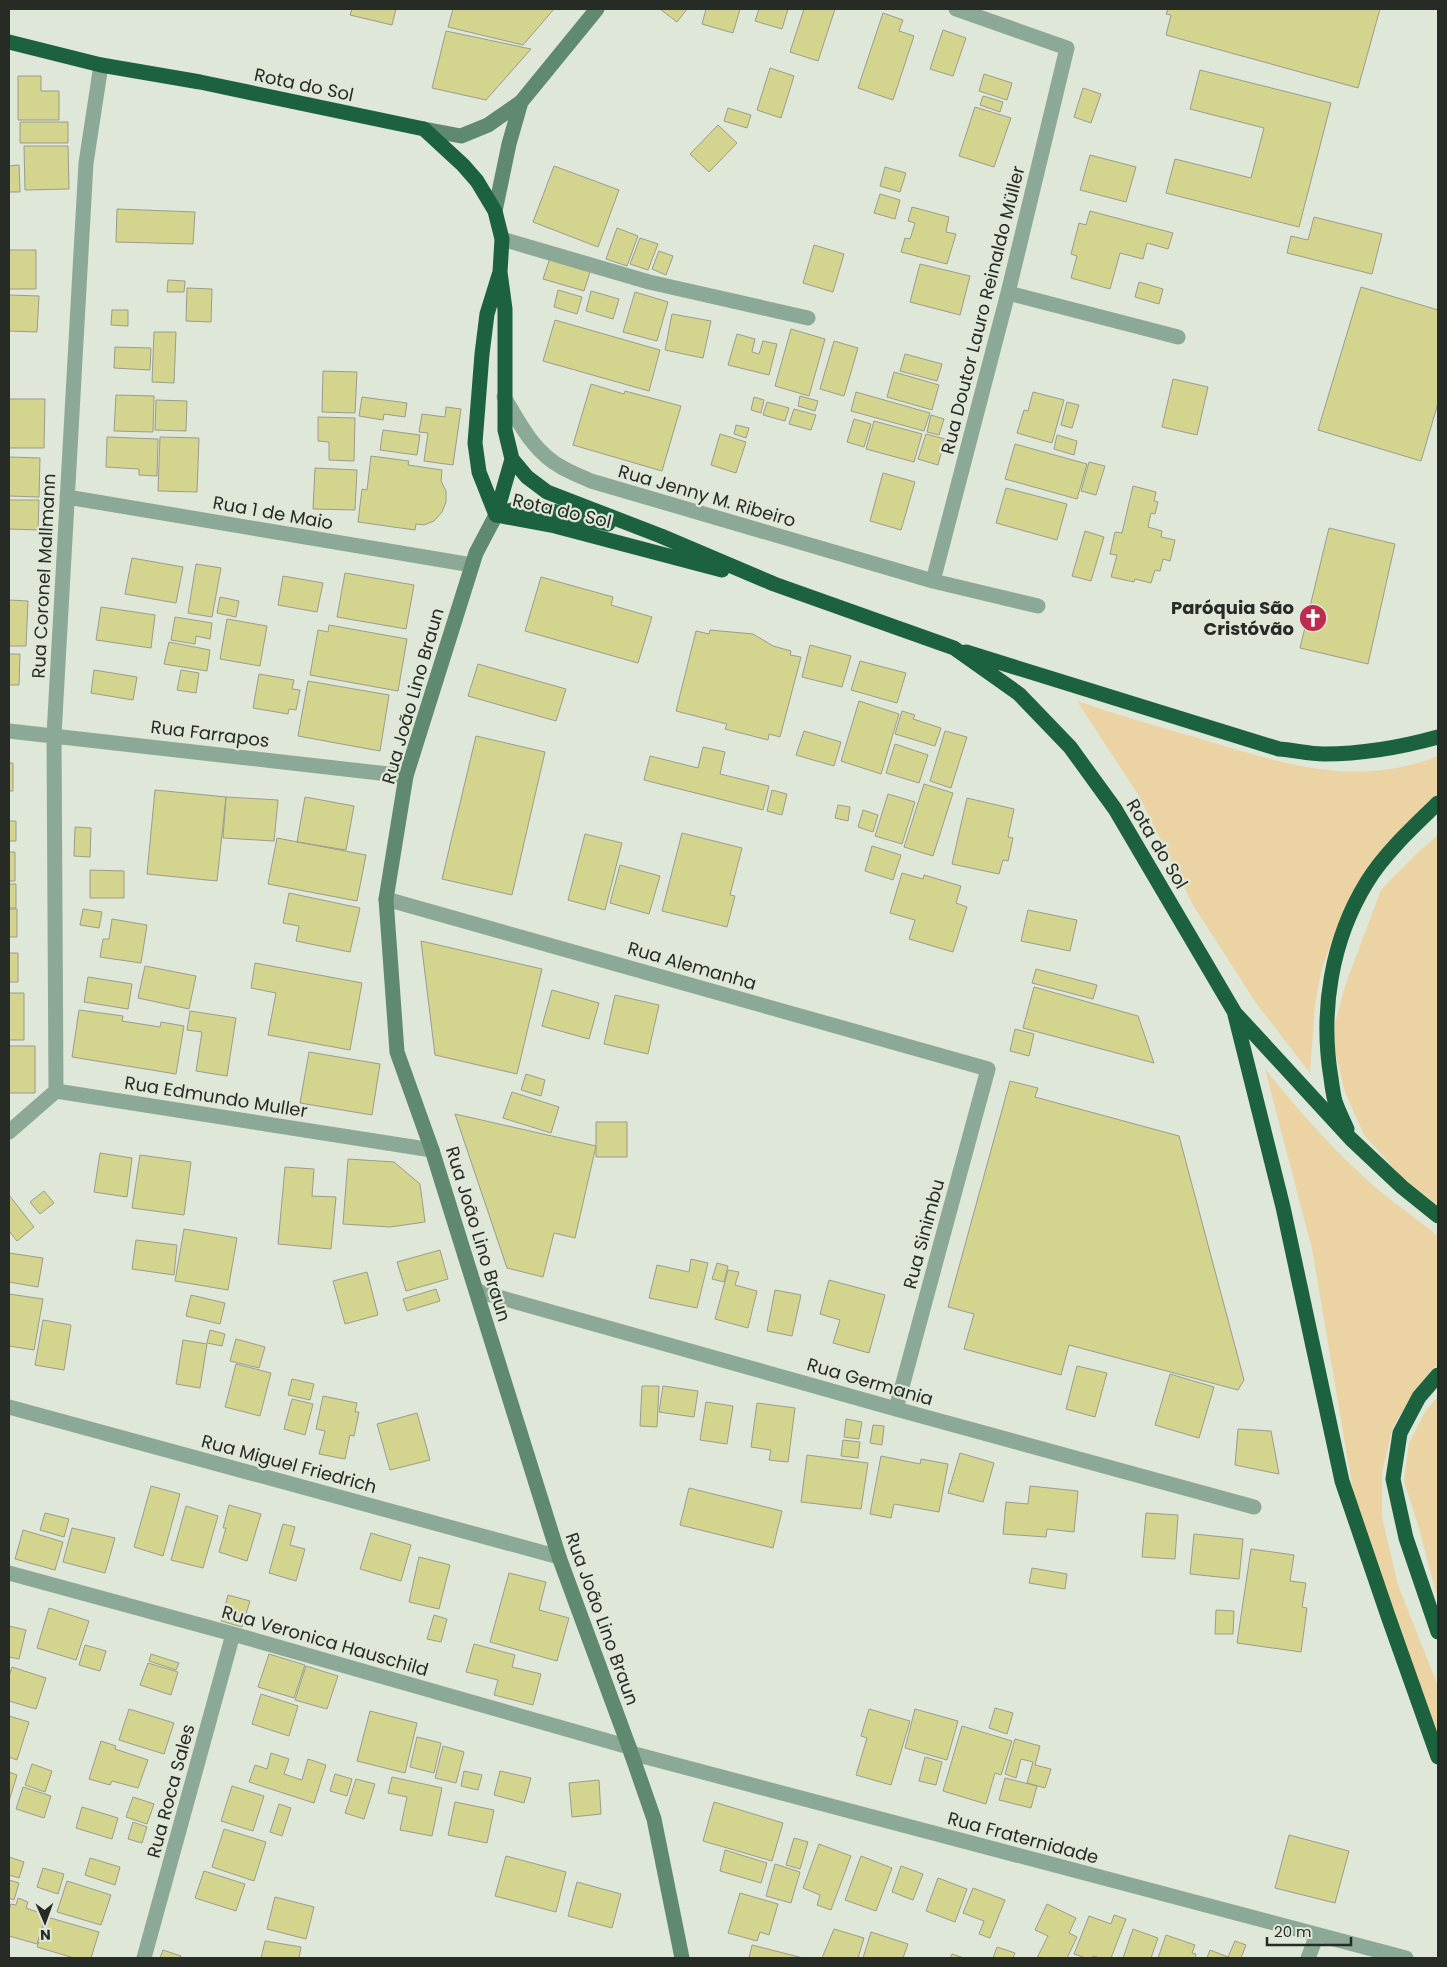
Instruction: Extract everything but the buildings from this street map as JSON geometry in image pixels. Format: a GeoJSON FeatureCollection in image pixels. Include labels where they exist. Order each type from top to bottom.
{"type":"FeatureCollection","features":[{"type":"Feature","properties":{"kind":"highway","name":"Rota do Sol"},"geometry":{"type":"LineString","coordinates":[[9,42],[101,65],[200,82],[424,130],[463,164],[477,181],[495,211],[502,239],[500,272],[505,309],[505,430],[512,459],[527,477],[547,492],[661,536],[774,584],[954,648],[1018,694],[1070,747],[1115,809],[1235,1014],[1351,1139],[1402,1187],[1438,1216]]}},
{"type":"Feature","properties":{"kind":"highway","name":"Rota do Sol"},"geometry":{"type":"LineString","coordinates":[[500,272],[487,314],[475,444],[479,472],[496,515],[555,526],[774,584]]}},
{"type":"Feature","properties":{"kind":"highway"},"geometry":{"type":"LineString","coordinates":[[496,515],[512,459]]}},
{"type":"Feature","properties":{"kind":"highway"},"geometry":{"type":"LineString","coordinates":[[496,515],[522,507],[535,507],[661,536]]}},
{"type":"Feature","properties":{"kind":"highway"},"geometry":{"type":"LineString","coordinates":[[954,648],[1279,749],[1324,754],[1379,749],[1438,737]]}},
{"type":"Feature","properties":{"kind":"highway"},"geometry":{"type":"LineString","coordinates":[[1351,1139],[1335,1100],[1328,1059],[1326,1016],[1333,968],[1346,923],[1368,881],[1405,834],[1438,803]]}},
{"type":"Feature","properties":{"kind":"highway"},"geometry":{"type":"LineString","coordinates":[[1235,1014],[1283,1207],[1342,1481],[1438,1757]]}},
{"type":"Feature","properties":{"kind":"highway"},"geometry":{"type":"LineString","coordinates":[[1438,1375],[1419,1397],[1400,1433],[1393,1479],[1406,1538],[1438,1632]]}},
{"type":"Feature","properties":{"kind":"street"},"geometry":{"type":"LineString","coordinates":[[424,130],[461,136],[488,125],[521,102],[597,9]]}},
{"type":"Feature","properties":{"kind":"street","name":"Rua Doutor Lauro Reinaldo Müller"},"geometry":{"type":"LineString","coordinates":[[933,582],[1008,293],[1067,48],[956,9]]}},
{"type":"Feature","properties":{"kind":"street","name":"Rua Coronel Mallmann"},"geometry":{"type":"LineString","coordinates":[[56,1091],[54,735],[86,162],[101,65]]}},
{"type":"Feature","properties":{"kind":"street"},"geometry":{"type":"LineString","coordinates":[[495,211],[509,144],[521,102]]}},
{"type":"Feature","properties":{"kind":"street"},"geometry":{"type":"LineString","coordinates":[[502,239],[649,282],[808,318]]}},
{"type":"Feature","properties":{"kind":"street"},"geometry":{"type":"LineString","coordinates":[[1008,293],[1178,337]]}},
{"type":"Feature","properties":{"kind":"street","name":"Rua Jenny M. Ribeiro"},"geometry":{"type":"LineString","coordinates":[[504,397],[525,433],[539,451],[562,468],[584,478],[933,582],[1038,606]]}},
{"type":"Feature","properties":{"kind":"street","name":"Rua 1 de Maio"},"geometry":{"type":"LineString","coordinates":[[68,497],[472,565]]}},
{"type":"Feature","properties":{"kind":"street","name":"Rua João Lino Braun"},"geometry":{"type":"LineString","coordinates":[[496,515],[480,543],[472,565],[406,776],[386,899],[397,1052],[432,1150],[559,1557],[654,1819],[682,1958]]}},
{"type":"Feature","properties":{"kind":"street","name":"Rua Farrapos"},"geometry":{"type":"LineString","coordinates":[[9,731],[406,776]]}},
{"type":"Feature","properties":{"kind":"street","name":"Rua Alemanha"},"geometry":{"type":"LineString","coordinates":[[386,899],[988,1069]]}},
{"type":"Feature","properties":{"kind":"street","name":"Rua Sinimbu"},"geometry":{"type":"LineString","coordinates":[[896,1409],[988,1069]]}},
{"type":"Feature","properties":{"kind":"street"},"geometry":{"type":"LineString","coordinates":[[9,1132],[56,1091]]}},
{"type":"Feature","properties":{"kind":"street","name":"Rua Edmundo Muller"},"geometry":{"type":"LineString","coordinates":[[56,1091],[432,1150]]}},
{"type":"Feature","properties":{"kind":"street","name":"Rua Germania"},"geometry":{"type":"LineString","coordinates":[[477,1291],[1254,1507]]}},
{"type":"Feature","properties":{"kind":"street","name":"Rua Miguel Friedrich"},"geometry":{"type":"LineString","coordinates":[[9,1408],[559,1557]]}},
{"type":"Feature","properties":{"kind":"street","name":"Rua Veronica Hauschild"},"geometry":{"type":"LineString","coordinates":[[9,1573],[233,1634],[630,1750]]}},
{"type":"Feature","properties":{"kind":"street","name":"Rua Roca Sales"},"geometry":{"type":"LineString","coordinates":[[144,1958],[233,1634]]}},
{"type":"Feature","properties":{"kind":"street","name":"Rua Fraternidade"},"geometry":{"type":"LineString","coordinates":[[630,1750],[1406,1958]]}},
{"type":"Feature","properties":{"kind":"street"},"geometry":{"type":"LineString","coordinates":[[1308,1958],[1317,1935]]}},
{"type":"Feature","properties":{"kind":"shaded area"},"geometry":{"type":"Polygon","coordinates":[[[1077,701],[1260,756],[1318,769],[1377,771],[1407,766],[1438,756],[1438,794],[1403,826],[1368,867],[1343,912],[1322,967],[1315,1005],[1310,1073],[1256,1003],[1193,905],[1139,796],[1077,701]]]}},
{"type":"Feature","properties":{"kind":"shaded area"},"geometry":{"type":"Polygon","coordinates":[[[1438,835],[1438,1206],[1403,1178],[1364,1135],[1345,1092],[1334,1047],[1335,1023],[1345,986],[1381,890],[1417,853],[1438,835]]]}},
{"type":"Feature","properties":{"kind":"shaded area"},"geometry":{"type":"Polygon","coordinates":[[[1265,1069],[1345,1159],[1383,1193],[1438,1236],[1438,1363],[1414,1391],[1393,1427],[1382,1472],[1382,1517],[1398,1585],[1438,1686],[1438,1740],[1356,1508],[1312,1249],[1265,1069]]]}},
{"type":"Feature","properties":{"kind":"shaded area"},"geometry":{"type":"Polygon","coordinates":[[[1438,1396],[1438,1600],[1404,1481],[1409,1443],[1425,1412],[1438,1396]]]}},
{"type":"Feature","properties":{"kind":"place","name":"Paróquia São Cristóvão"},"geometry":{"type":"Point","coordinates":[1313,618]}}]}
